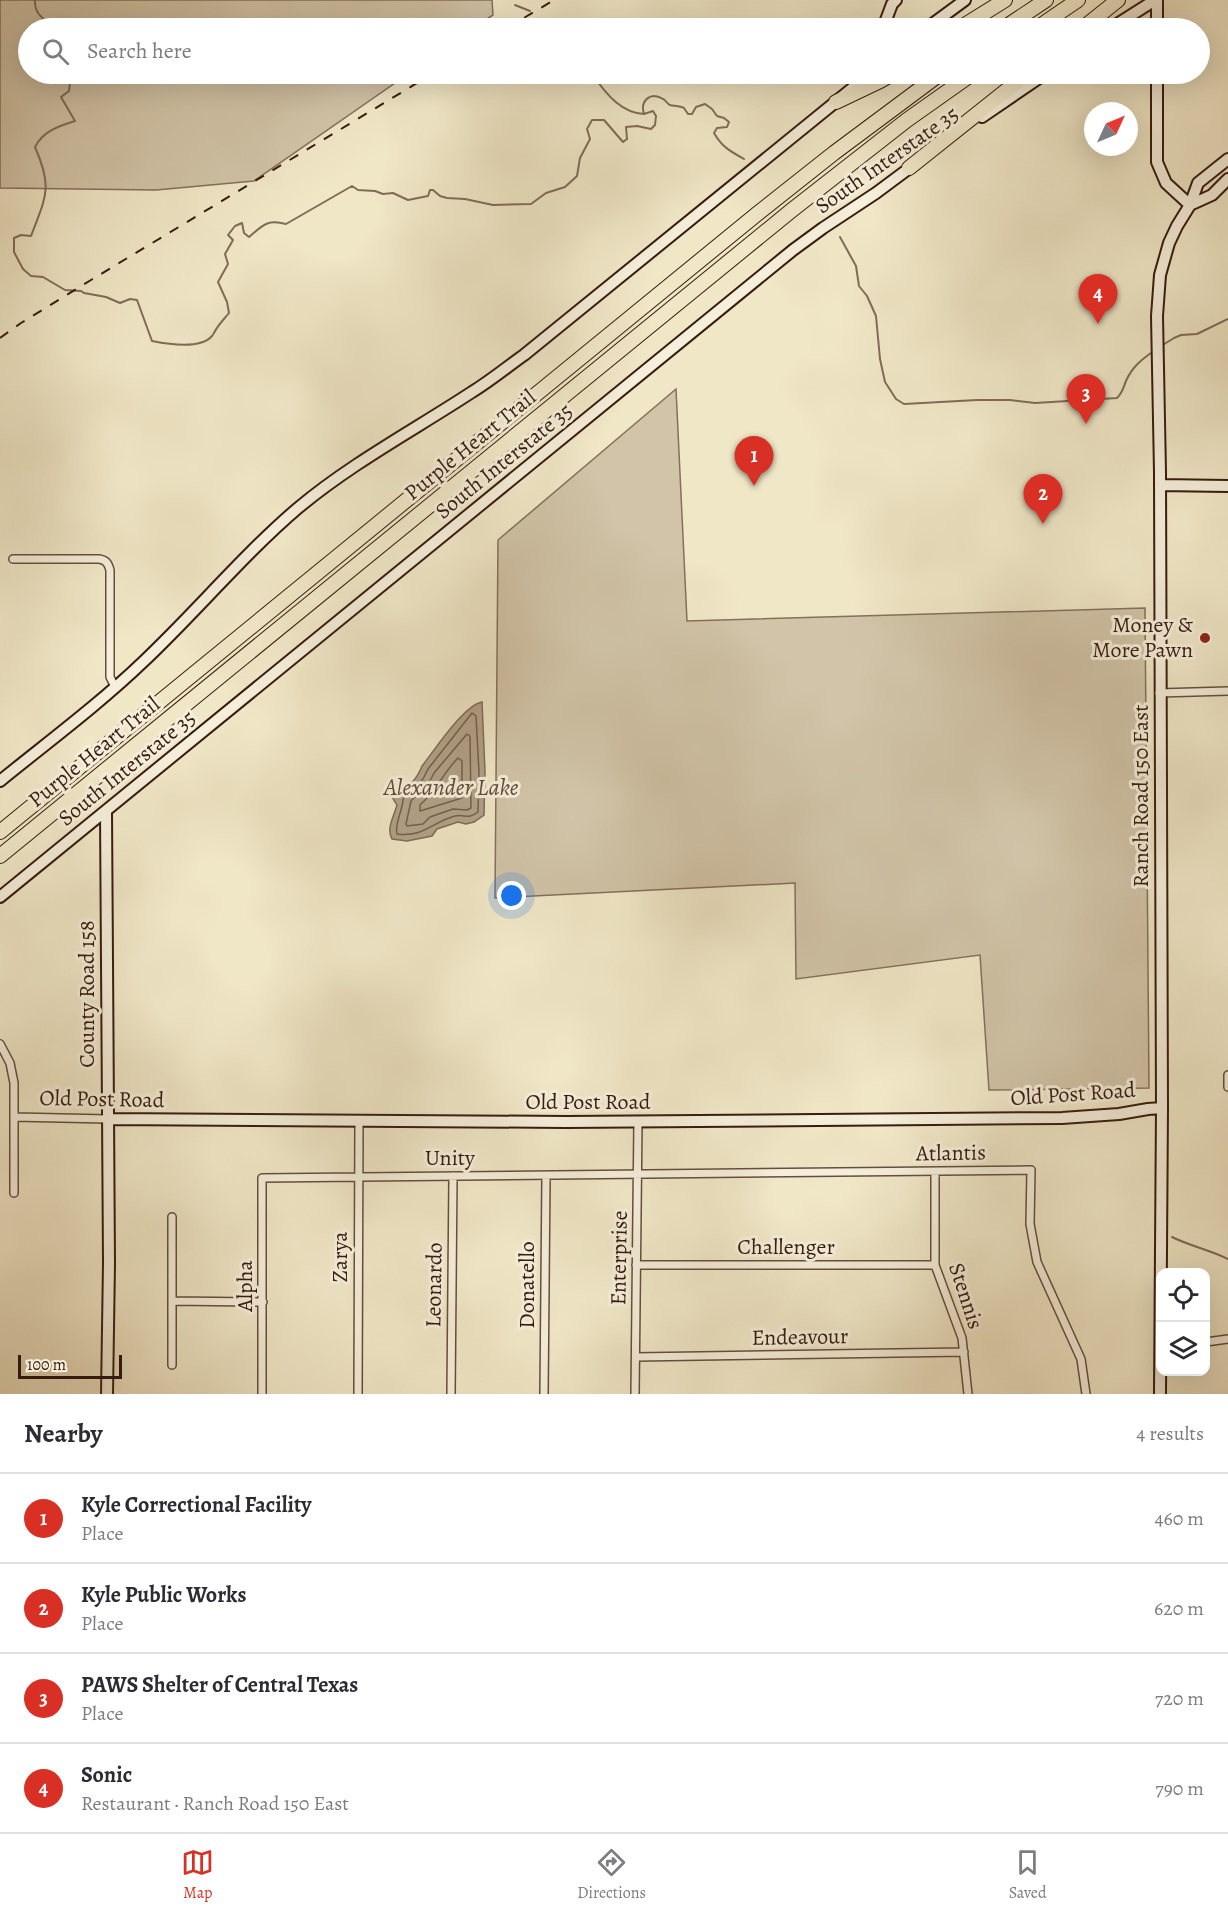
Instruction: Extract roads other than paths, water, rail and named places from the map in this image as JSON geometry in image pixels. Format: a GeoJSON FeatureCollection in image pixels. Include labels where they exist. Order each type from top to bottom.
{"type":"FeatureCollection","features":[{"type":"Feature","properties":{"kind":"highway"},"geometry":{"type":"LineString","coordinates":[[976,18],[1005,0]]}},
{"type":"Feature","properties":{"kind":"highway"},"geometry":{"type":"LineString","coordinates":[[1019,18],[1046,0]]}},
{"type":"Feature","properties":{"kind":"highway"},"geometry":{"type":"LineString","coordinates":[[1052,18],[1078,0]]}},
{"type":"Feature","properties":{"kind":"highway"},"geometry":{"type":"LineString","coordinates":[[1096,18],[1118,0]]}},
{"type":"Feature","properties":{"kind":"highway"},"geometry":{"type":"LineString","coordinates":[[836,102],[874,84]]}},
{"type":"Feature","properties":{"kind":"highway","name":"Purple Heart Trail"},"geometry":{"type":"LineString","coordinates":[[0,832],[757,214],[927,84]]}},
{"type":"Feature","properties":{"kind":"highway","name":"Purple Heart Trail"},"geometry":{"type":"LineString","coordinates":[[0,856],[783,217],[899,126],[958,84]]}},
{"type":"Feature","properties":{"kind":"highway"},"geometry":{"type":"LineString","coordinates":[[909,168],[1014,84]]}},
{"type":"Feature","properties":{"kind":"main road"},"geometry":{"type":"LineString","coordinates":[[887,18],[896,0]]}},
{"type":"Feature","properties":{"kind":"main road"},"geometry":{"type":"LineString","coordinates":[[940,18],[964,0]]}},
{"type":"Feature","properties":{"kind":"main road"},"geometry":{"type":"LineString","coordinates":[[1127,18],[1156,0],[1157,18]]}},
{"type":"Feature","properties":{"kind":"main road"},"geometry":{"type":"LineString","coordinates":[[0,781],[115,687],[167,638],[259,544],[299,508],[383,447],[475,390],[524,355],[858,84]]}},
{"type":"Feature","properties":{"kind":"main road","name":"South Interstate 35"},"geometry":{"type":"LineString","coordinates":[[0,897],[793,250],[1031,84]]}},
{"type":"Feature","properties":{"kind":"main road"},"geometry":{"type":"LineString","coordinates":[[1157,84],[1157,162],[1166,183],[1191,205]]}},
{"type":"Feature","properties":{"kind":"main road","name":"Ranch Road 150 East"},"geometry":{"type":"LineString","coordinates":[[1160,1322],[1162,1108],[1160,484],[1157,316],[1160,274],[1169,243],[1191,205],[1198,183],[1228,159]]}},
{"type":"Feature","properties":{"kind":"main road","name":"Ranch Road 150 East"},"geometry":{"type":"LineString","coordinates":[[1191,205],[1212,195],[1228,179]]}},
{"type":"Feature","properties":{"kind":"main road"},"geometry":{"type":"LineString","coordinates":[[1160,484],[1228,486]]}},
{"type":"Feature","properties":{"kind":"main road","name":"County Road 158"},"geometry":{"type":"LineString","coordinates":[[106,811],[109,1263],[107,1394]]}},
{"type":"Feature","properties":{"kind":"main road","name":"Old Post Road"},"geometry":{"type":"LineString","coordinates":[[108,1119],[638,1122],[1062,1118],[1162,1108]]}},
{"type":"Feature","properties":{"kind":"main road","name":"Ranch Road 150 East"},"geometry":{"type":"LineString","coordinates":[[1160,1376],[1160,1394]]}},
{"type":"Feature","properties":{"kind":"street"},"geometry":{"type":"LineString","coordinates":[[13,559],[99,559],[108,564],[110,570],[110,676],[115,687]]}},
{"type":"Feature","properties":{"kind":"street"},"geometry":{"type":"LineString","coordinates":[[1160,693],[1228,691]]}},
{"type":"Feature","properties":{"kind":"street"},"geometry":{"type":"LineString","coordinates":[[0,1044],[10,1063],[14,1083],[14,1193]]}},
{"type":"Feature","properties":{"kind":"street"},"geometry":{"type":"LineString","coordinates":[[1228,1075],[1228,1087]]}},
{"type":"Feature","properties":{"kind":"street","name":"Old Post Road"},"geometry":{"type":"LineString","coordinates":[[14,1118],[108,1119]]}},
{"type":"Feature","properties":{"kind":"street","name":"Zarya"},"geometry":{"type":"LineString","coordinates":[[358,1394],[359,1121]]}},
{"type":"Feature","properties":{"kind":"street","name":"Enterprise"},"geometry":{"type":"LineString","coordinates":[[635,1394],[638,1122]]}},
{"type":"Feature","properties":{"kind":"street","name":"Atlantis"},"geometry":{"type":"LineString","coordinates":[[637,1173],[1031,1170],[1030,1224],[1038,1262],[1081,1359],[1086,1394]]}},
{"type":"Feature","properties":{"kind":"street","name":"Stennis"},"geometry":{"type":"LineString","coordinates":[[935,1172],[935,1265],[958,1325],[964,1352],[968,1394]]}},
{"type":"Feature","properties":{"kind":"street","name":"Unity"},"geometry":{"type":"LineString","coordinates":[[262,1178],[637,1173]]}},
{"type":"Feature","properties":{"kind":"street","name":"Leonardo"},"geometry":{"type":"LineString","coordinates":[[451,1394],[453,1176]]}},
{"type":"Feature","properties":{"kind":"street","name":"Donatello"},"geometry":{"type":"LineString","coordinates":[[544,1394],[546,1176]]}},
{"type":"Feature","properties":{"kind":"street","name":"Alpha"},"geometry":{"type":"LineString","coordinates":[[262,1178],[262,1394]]}},
{"type":"Feature","properties":{"kind":"street"},"geometry":{"type":"LineString","coordinates":[[172,1217],[172,1365]]}},
{"type":"Feature","properties":{"kind":"street","name":"Challenger"},"geometry":{"type":"LineString","coordinates":[[636,1264],[935,1265]]}},
{"type":"Feature","properties":{"kind":"street"},"geometry":{"type":"LineString","coordinates":[[172,1301],[263,1302]]}},
{"type":"Feature","properties":{"kind":"street"},"geometry":{"type":"LineString","coordinates":[[1210,1341],[1228,1339]]}},
{"type":"Feature","properties":{"kind":"street","name":"Endeavour"},"geometry":{"type":"LineString","coordinates":[[636,1357],[964,1352]]}},
{"type":"Feature","properties":{"kind":"water","name":"Alexander Lake"},"geometry":{"type":"Polygon","coordinates":[[[482,702],[484,815],[474,822],[466,824],[458,822],[437,829],[432,836],[407,841],[392,839],[390,827],[397,805],[392,797],[411,784],[458,720],[482,702]]]}},
{"type":"Feature","properties":{"kind":"waterway"},"geometry":{"type":"LineString","coordinates":[[35,0],[36,9],[43,18]]}},
{"type":"Feature","properties":{"kind":"waterway"},"geometry":{"type":"LineString","coordinates":[[515,5],[530,11]]}},
{"type":"Feature","properties":{"kind":"waterway"},"geometry":{"type":"LineString","coordinates":[[70,84],[69,91],[61,97],[75,121],[47,133],[35,147],[46,183],[44,201],[31,236],[21,235],[14,238],[14,252],[23,269],[31,276],[43,277],[65,290],[81,291],[120,303],[130,299],[137,300],[152,341],[192,345],[212,336],[229,313],[218,282],[228,264],[225,254],[233,240],[228,235],[235,226],[242,223],[244,233],[249,237],[266,224],[274,222],[286,224],[352,186],[358,190],[383,194],[393,193],[408,200],[428,196],[430,190],[433,190],[447,198],[493,205],[531,204],[546,193],[565,187],[577,176],[580,158],[590,139],[587,129],[592,120],[604,120],[623,142],[627,139],[626,127],[637,126],[651,129],[655,125],[656,116],[653,111],[644,114]]}},
{"type":"Feature","properties":{"kind":"waterway"},"geometry":{"type":"LineString","coordinates":[[600,84],[622,107],[636,113],[644,114],[645,101],[654,96],[670,105],[684,108],[688,114],[692,114],[696,107],[705,104],[717,116],[729,122],[727,127],[717,128],[714,133],[717,138],[744,159]]}},
{"type":"Feature","properties":{"kind":"waterway"},"geometry":{"type":"LineString","coordinates":[[840,237],[856,266],[859,286],[867,296],[876,316],[880,359],[885,382],[896,399],[904,404],[977,400],[1035,403],[1117,398],[1134,367],[1154,351]]}},
{"type":"Feature","properties":{"kind":"waterway"},"geometry":{"type":"LineString","coordinates":[[1161,346],[1181,335],[1197,334],[1228,319]]}},
{"type":"Feature","properties":{"kind":"waterway"},"geometry":{"type":"LineString","coordinates":[[1172,1237],[1228,1259]]}},
{"type":"Feature","properties":{"kind":"railway"},"geometry":{"type":"LineString","coordinates":[[524,18],[554,0]]}},
{"type":"Feature","properties":{"kind":"railway"},"geometry":{"type":"LineString","coordinates":[[0,338],[91,280],[415,84]]}},
{"type":"Feature","properties":{"kind":"place","name":"Sonic"},"geometry":{"type":"Point","coordinates":[1098,324]}},
{"type":"Feature","properties":{"kind":"place","name":"PAWS Shelter of Central Texas"},"geometry":{"type":"Point","coordinates":[1086,424]}},
{"type":"Feature","properties":{"kind":"place","name":"Kyle Correctional Facility"},"geometry":{"type":"Point","coordinates":[754,486]}},
{"type":"Feature","properties":{"kind":"place","name":"Kyle Public Works"},"geometry":{"type":"Point","coordinates":[1043,524]}},
{"type":"Feature","properties":{"kind":"place","name":"Money & More Pawn"},"geometry":{"type":"Point","coordinates":[1205,638]}}]}
